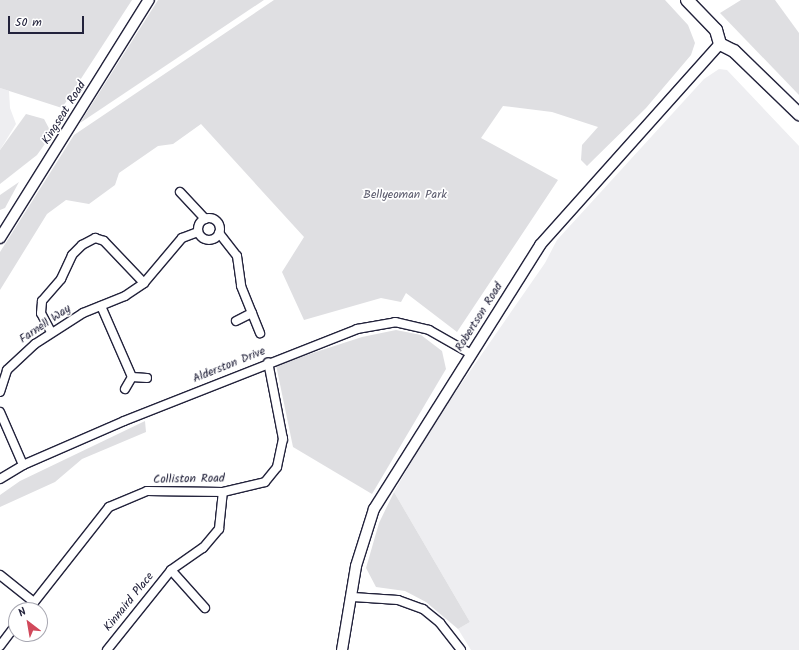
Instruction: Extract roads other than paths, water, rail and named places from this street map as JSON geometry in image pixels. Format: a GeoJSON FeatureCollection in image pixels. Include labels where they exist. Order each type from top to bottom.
{"type":"FeatureCollection","features":[{"type":"Feature","properties":{"kind":"main road"},"geometry":{"type":"LineString","coordinates":[[687,0],[716,30],[720,44],[734,51],[799,114]]}},
{"type":"Feature","properties":{"kind":"street","name":"Kingseat Road"},"geometry":{"type":"LineString","coordinates":[[0,238],[148,0]]}},
{"type":"Feature","properties":{"kind":"street","name":"Robertson Road"},"geometry":{"type":"LineString","coordinates":[[342,650],[353,597],[356,566],[374,509],[540,245],[720,44]]}},
{"type":"Feature","properties":{"kind":"street"},"geometry":{"type":"LineString","coordinates":[[180,192],[205,219],[218,223],[219,233],[237,256],[241,286],[260,333]]}},
{"type":"Feature","properties":{"kind":"street"},"geometry":{"type":"LineString","coordinates":[[205,219],[198,226],[198,232],[208,240],[219,233]]}},
{"type":"Feature","properties":{"kind":"street","name":"Farnell Way"},"geometry":{"type":"LineString","coordinates":[[0,392],[7,370],[16,359],[51,332],[101,306],[125,296],[144,283],[182,238],[198,232]]}},
{"type":"Feature","properties":{"kind":"street"},"geometry":{"type":"LineString","coordinates":[[51,332],[41,313],[42,301],[61,280],[72,255],[82,245],[96,238],[104,241],[144,283]]}},
{"type":"Feature","properties":{"kind":"street"},"geometry":{"type":"LineString","coordinates":[[101,306],[132,377]]}},
{"type":"Feature","properties":{"kind":"street"},"geometry":{"type":"LineString","coordinates":[[236,321],[252,313]]}},
{"type":"Feature","properties":{"kind":"street","name":"Alderston Drive"},"geometry":{"type":"LineString","coordinates":[[0,480],[24,465],[268,362],[356,329],[395,322],[429,330],[471,354]]}},
{"type":"Feature","properties":{"kind":"street","name":"Colliston Road"},"geometry":{"type":"LineString","coordinates":[[34,602],[109,507],[147,491],[223,492],[265,482],[283,454],[283,439],[268,362]]}},
{"type":"Feature","properties":{"kind":"street"},"geometry":{"type":"LineString","coordinates":[[132,377],[146,378]]}},
{"type":"Feature","properties":{"kind":"street"},"geometry":{"type":"LineString","coordinates":[[125,389],[132,377]]}},
{"type":"Feature","properties":{"kind":"street"},"geometry":{"type":"LineString","coordinates":[[0,412],[24,465]]}},
{"type":"Feature","properties":{"kind":"street","name":"Kinnaird Place"},"geometry":{"type":"LineString","coordinates":[[106,650],[171,570],[203,548],[219,529],[223,492]]}},
{"type":"Feature","properties":{"kind":"street","name":"Kinnaird Place"},"geometry":{"type":"LineString","coordinates":[[171,570],[205,608]]}},
{"type":"Feature","properties":{"kind":"street"},"geometry":{"type":"LineString","coordinates":[[0,575],[34,602]]}},
{"type":"Feature","properties":{"kind":"street"},"geometry":{"type":"LineString","coordinates":[[353,597],[398,600],[423,609],[440,623],[461,650]]}},
{"type":"Feature","properties":{"kind":"street"},"geometry":{"type":"LineString","coordinates":[[0,646],[8,636]]}},
{"type":"Feature","properties":{"kind":"park label","name":"Bellyeoman Park"},"geometry":{"type":"Point","coordinates":[405,195]}}]}
